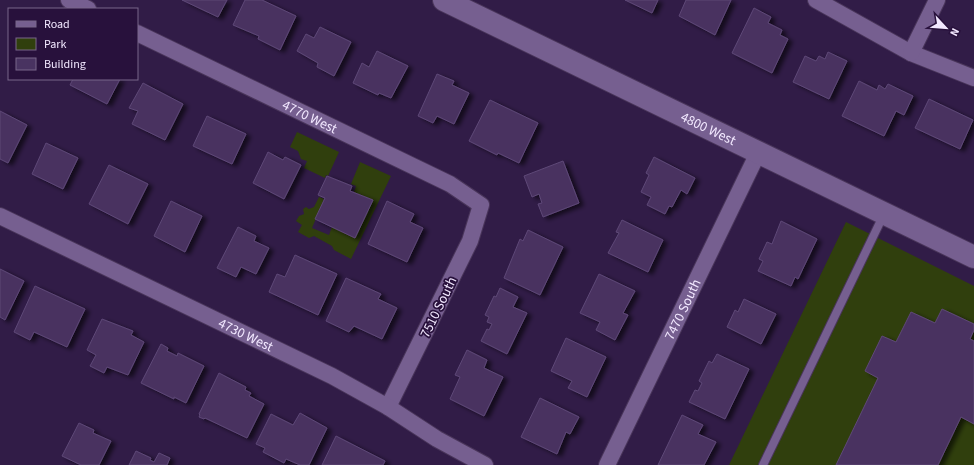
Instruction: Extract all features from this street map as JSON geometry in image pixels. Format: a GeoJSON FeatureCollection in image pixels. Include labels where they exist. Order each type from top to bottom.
{"type":"FeatureCollection","features":[{"type":"Feature","properties":{"kind":"main road","name":"4800 West"},"geometry":{"type":"LineString","coordinates":[[444,0],[974,257]]}},
{"type":"Feature","properties":{"kind":"street"},"geometry":{"type":"LineString","coordinates":[[69,0],[86,8]]}},
{"type":"Feature","properties":{"kind":"street"},"geometry":{"type":"LineString","coordinates":[[816,0],[911,53],[974,78]]}},
{"type":"Feature","properties":{"kind":"street"},"geometry":{"type":"LineString","coordinates":[[911,53],[937,0]]}},
{"type":"Feature","properties":{"kind":"street","name":"4770 West"},"geometry":{"type":"LineString","coordinates":[[138,33],[450,184],[481,205]]}},
{"type":"Feature","properties":{"kind":"street","name":"7470 South"},"geometry":{"type":"LineString","coordinates":[[607,465],[758,153]]}},
{"type":"Feature","properties":{"kind":"street","name":"7510 South"},"geometry":{"type":"LineString","coordinates":[[388,407],[470,241],[481,205]]}},
{"type":"Feature","properties":{"kind":"street","name":"4730 West"},"geometry":{"type":"LineString","coordinates":[[0,216],[332,376],[388,407],[437,439],[485,465]]}},
{"type":"Feature","properties":{"kind":"lane"},"geometry":{"type":"LineString","coordinates":[[763,465],[884,214]]}},
{"type":"Feature","properties":{"kind":"green space"},"geometry":{"type":"Polygon","coordinates":[[[297,132],[339,152],[328,176],[326,175],[325,178],[304,168],[307,161],[301,159],[298,151],[290,147],[297,132]]]}},
{"type":"Feature","properties":{"kind":"green space"},"geometry":{"type":"Polygon","coordinates":[[[360,162],[391,176],[351,259],[334,250],[332,246],[314,236],[309,238],[298,232],[302,225],[296,221],[299,216],[304,214],[303,209],[306,207],[309,209],[314,207],[319,197],[324,199],[312,228],[329,235],[332,227],[355,238],[373,200],[354,192],[356,186],[351,184],[360,162]]]}},
{"type":"Feature","properties":{"kind":"green space"},"geometry":{"type":"Polygon","coordinates":[[[846,222],[974,286],[974,465],[729,465],[846,222]]]}},
{"type":"Feature","properties":{"kind":"building"},"geometry":{"type":"Polygon","coordinates":[[[182,0],[227,0],[218,17],[182,0]]]}},
{"type":"Feature","properties":{"kind":"building"},"geometry":{"type":"Polygon","coordinates":[[[245,0],[262,0],[296,16],[280,50],[258,39],[259,36],[233,25],[245,0]]]}},
{"type":"Feature","properties":{"kind":"building"},"geometry":{"type":"Polygon","coordinates":[[[625,0],[658,0],[652,13],[625,0]]]}},
{"type":"Feature","properties":{"kind":"building"},"geometry":{"type":"Polygon","coordinates":[[[686,0],[731,0],[715,35],[679,16],[686,0]]]}},
{"type":"Feature","properties":{"kind":"building"},"geometry":{"type":"Polygon","coordinates":[[[754,8],[771,17],[768,23],[782,30],[780,35],[788,39],[772,73],[732,53],[754,8]]]}},
{"type":"Feature","properties":{"kind":"building"},"geometry":{"type":"Polygon","coordinates":[[[320,27],[351,42],[334,76],[317,67],[318,63],[297,51],[306,34],[314,38],[320,27]]]}},
{"type":"Feature","properties":{"kind":"building"},"geometry":{"type":"Polygon","coordinates":[[[377,51],[408,66],[391,98],[379,93],[378,95],[353,83],[362,63],[369,67],[377,51]]]}},
{"type":"Feature","properties":{"kind":"building"},"geometry":{"type":"Polygon","coordinates":[[[828,52],[847,61],[829,99],[793,82],[805,56],[816,61],[819,56],[825,59],[828,52]]]}},
{"type":"Feature","properties":{"kind":"building"},"geometry":{"type":"Polygon","coordinates":[[[437,74],[454,81],[452,85],[469,93],[454,124],[437,116],[433,123],[418,116],[437,74]]]}},
{"type":"Feature","properties":{"kind":"building"},"geometry":{"type":"Polygon","coordinates":[[[72,80],[119,80],[107,104],[70,85],[72,80]]]}},
{"type":"Feature","properties":{"kind":"building"},"geometry":{"type":"Polygon","coordinates":[[[859,81],[877,90],[879,85],[885,89],[888,84],[913,96],[904,115],[896,111],[884,136],[842,116],[859,81]]]}},
{"type":"Feature","properties":{"kind":"building"},"geometry":{"type":"Polygon","coordinates":[[[143,83],[183,104],[165,140],[132,124],[138,111],[129,108],[143,83]]]}},
{"type":"Feature","properties":{"kind":"building"},"geometry":{"type":"Polygon","coordinates":[[[929,99],[973,120],[960,149],[915,128],[929,99]]]}},
{"type":"Feature","properties":{"kind":"building"},"geometry":{"type":"Polygon","coordinates":[[[490,100],[538,123],[519,163],[498,153],[497,155],[469,141],[490,100]]]}},
{"type":"Feature","properties":{"kind":"building"},"geometry":{"type":"Polygon","coordinates":[[[0,111],[27,125],[8,163],[0,159],[0,111]]]}},
{"type":"Feature","properties":{"kind":"building"},"geometry":{"type":"Polygon","coordinates":[[[207,116],[246,134],[232,164],[193,146],[207,116]]]}},
{"type":"Feature","properties":{"kind":"building"},"geometry":{"type":"Polygon","coordinates":[[[46,143],[78,158],[63,189],[32,174],[46,143]]]}},
{"type":"Feature","properties":{"kind":"building"},"geometry":{"type":"Polygon","coordinates":[[[268,152],[283,160],[285,157],[301,165],[284,199],[253,183],[268,152]]]}},
{"type":"Feature","properties":{"kind":"building"},"geometry":{"type":"Polygon","coordinates":[[[654,157],[695,178],[687,194],[681,190],[672,207],[669,206],[665,214],[647,205],[651,197],[641,192],[649,175],[646,173],[654,157]]]}},
{"type":"Feature","properties":{"kind":"building"},"geometry":{"type":"Polygon","coordinates":[[[563,161],[579,203],[543,217],[538,204],[542,203],[539,194],[532,197],[524,176],[563,161]]]}},
{"type":"Feature","properties":{"kind":"building"},"geometry":{"type":"Polygon","coordinates":[[[109,165],[148,184],[128,224],[89,204],[109,165]]]}},
{"type":"Feature","properties":{"kind":"building"},"geometry":{"type":"Polygon","coordinates":[[[327,176],[352,186],[350,191],[373,200],[355,238],[315,219],[325,198],[318,195],[327,176]]]}},
{"type":"Feature","properties":{"kind":"building"},"geometry":{"type":"Polygon","coordinates":[[[171,201],[202,216],[185,252],[154,236],[171,201]]]}},
{"type":"Feature","properties":{"kind":"building"},"geometry":{"type":"Polygon","coordinates":[[[387,201],[414,214],[410,222],[423,228],[407,262],[368,244],[387,201]]]}},
{"type":"Feature","properties":{"kind":"building"},"geometry":{"type":"Polygon","coordinates":[[[622,220],[663,240],[648,272],[608,253],[619,233],[616,232],[622,220]]]}},
{"type":"Feature","properties":{"kind":"building"},"geometry":{"type":"Polygon","coordinates":[[[781,221],[817,239],[798,279],[795,277],[791,286],[758,271],[763,261],[759,259],[767,242],[772,244],[781,221]]]}},
{"type":"Feature","properties":{"kind":"building"},"geometry":{"type":"Polygon","coordinates":[[[238,227],[256,236],[254,241],[269,248],[256,274],[241,267],[236,277],[217,268],[238,227]]]}},
{"type":"Feature","properties":{"kind":"building"},"geometry":{"type":"Polygon","coordinates":[[[528,230],[563,247],[540,295],[504,278],[520,239],[523,241],[528,230]]]}},
{"type":"Feature","properties":{"kind":"building"},"geometry":{"type":"Polygon","coordinates":[[[295,255],[337,274],[318,315],[269,292],[277,274],[285,277],[295,255]]]}},
{"type":"Feature","properties":{"kind":"building"},"geometry":{"type":"Polygon","coordinates":[[[0,269],[24,281],[5,320],[0,317],[0,269]]]}},
{"type":"Feature","properties":{"kind":"building"},"geometry":{"type":"Polygon","coordinates":[[[599,274],[635,291],[623,313],[628,315],[615,340],[596,330],[600,322],[580,313],[599,274]]]}},
{"type":"Feature","properties":{"kind":"building"},"geometry":{"type":"Polygon","coordinates":[[[346,278],[381,294],[378,299],[397,308],[382,339],[354,326],[349,332],[326,321],[346,278]]]}},
{"type":"Feature","properties":{"kind":"building"},"geometry":{"type":"Polygon","coordinates":[[[35,286],[85,309],[67,347],[34,332],[30,340],[14,332],[35,286]]]}},
{"type":"Feature","properties":{"kind":"building"},"geometry":{"type":"Polygon","coordinates":[[[500,288],[518,297],[513,307],[527,313],[507,354],[481,341],[487,329],[489,330],[492,324],[487,322],[489,317],[485,315],[494,296],[496,297],[500,288]]]}},
{"type":"Feature","properties":{"kind":"building"},"geometry":{"type":"Polygon","coordinates":[[[744,299],[776,314],[761,344],[727,327],[735,310],[738,312],[744,299]]]}},
{"type":"Feature","properties":{"kind":"building"},"geometry":{"type":"Polygon","coordinates":[[[942,309],[974,324],[974,330],[970,339],[974,341],[974,424],[961,417],[938,465],[836,465],[878,378],[865,371],[882,336],[896,342],[911,312],[935,323],[942,309]]]}},
{"type":"Feature","properties":{"kind":"building"},"geometry":{"type":"Polygon","coordinates":[[[102,319],[133,331],[131,335],[144,342],[128,375],[107,367],[104,373],[90,366],[96,355],[87,350],[102,319]]]}},
{"type":"Feature","properties":{"kind":"building"},"geometry":{"type":"Polygon","coordinates":[[[566,338],[606,357],[587,397],[568,388],[572,381],[551,371],[566,338]]]}},
{"type":"Feature","properties":{"kind":"building"},"geometry":{"type":"Polygon","coordinates":[[[161,344],[168,348],[167,351],[177,356],[178,353],[204,366],[186,403],[174,397],[174,399],[141,383],[161,344]]]}},
{"type":"Feature","properties":{"kind":"building"},"geometry":{"type":"Polygon","coordinates":[[[467,350],[487,360],[484,368],[503,377],[484,416],[450,399],[460,377],[455,375],[467,350]]]}},
{"type":"Feature","properties":{"kind":"building"},"geometry":{"type":"Polygon","coordinates":[[[717,354],[749,369],[725,419],[689,402],[695,390],[698,391],[702,383],[699,381],[709,361],[712,363],[717,354]]]}},
{"type":"Feature","properties":{"kind":"building"},"geometry":{"type":"Polygon","coordinates":[[[219,373],[246,387],[245,390],[251,393],[249,396],[264,404],[247,438],[205,418],[199,417],[199,414],[219,373]]]}},
{"type":"Feature","properties":{"kind":"building"},"geometry":{"type":"Polygon","coordinates":[[[540,398],[579,417],[570,434],[566,432],[557,454],[521,437],[540,398]]]}},
{"type":"Feature","properties":{"kind":"building"},"geometry":{"type":"Polygon","coordinates":[[[300,413],[327,428],[309,465],[300,465],[286,459],[284,463],[263,452],[265,448],[256,444],[271,414],[293,425],[300,413]]]}},
{"type":"Feature","properties":{"kind":"building"},"geometry":{"type":"Polygon","coordinates":[[[682,415],[703,425],[698,434],[716,442],[704,465],[658,465],[682,415]]]}},
{"type":"Feature","properties":{"kind":"building"},"geometry":{"type":"Polygon","coordinates":[[[79,423],[94,430],[93,433],[111,441],[99,465],[81,465],[62,456],[79,423]]]}},
{"type":"Feature","properties":{"kind":"building"},"geometry":{"type":"Polygon","coordinates":[[[336,436],[385,461],[383,465],[322,465],[336,436]]]}},
{"type":"Feature","properties":{"kind":"building"},"geometry":{"type":"Polygon","coordinates":[[[136,451],[151,458],[150,460],[154,462],[159,453],[170,458],[167,465],[129,465],[136,451]]]}}]}
